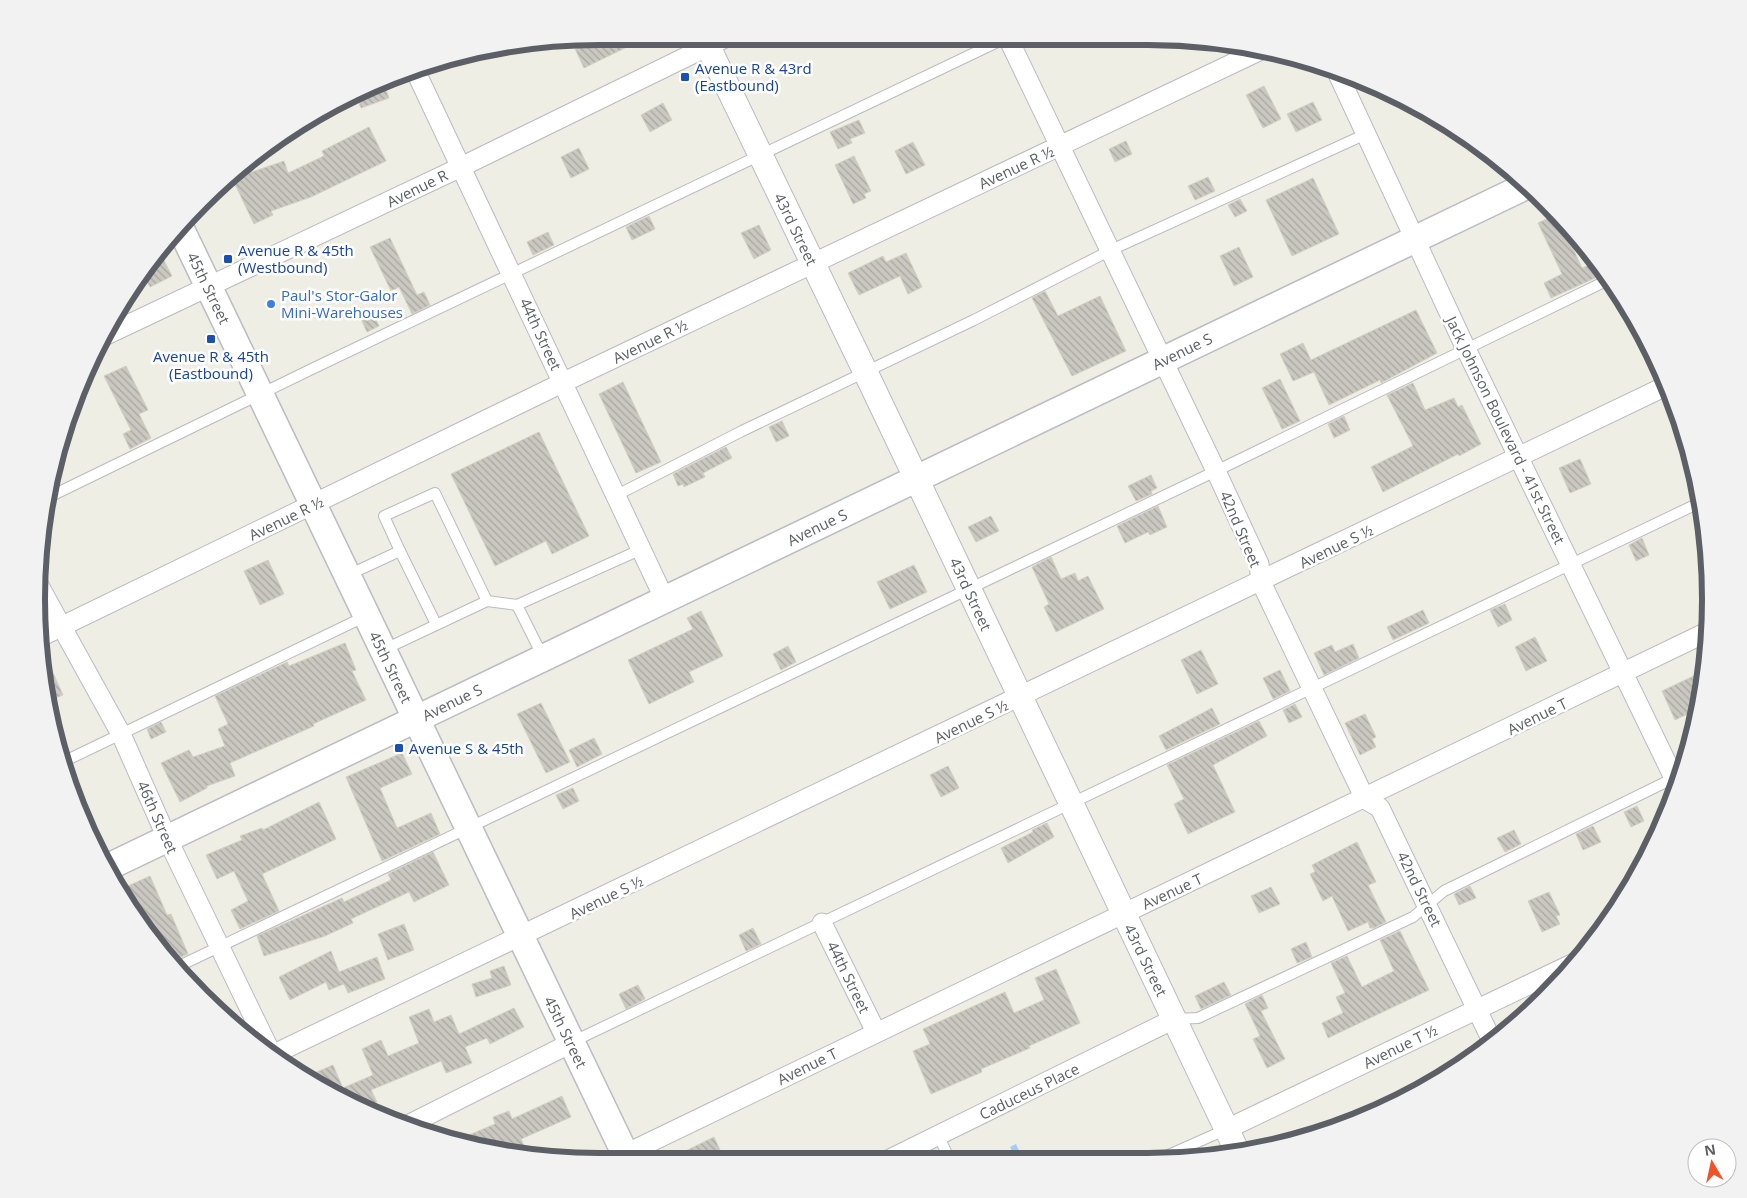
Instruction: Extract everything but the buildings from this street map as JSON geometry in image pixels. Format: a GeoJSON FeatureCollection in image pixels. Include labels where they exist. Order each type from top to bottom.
{"type":"FeatureCollection","features":[{"type":"Feature","properties":{"kind":"main road","name":"Avenue S"},"geometry":{"type":"LineString","coordinates":[[113,865],[1520,189]]}},
{"type":"Feature","properties":{"kind":"main road","name":"45th Street"},"geometry":{"type":"LineString","coordinates":[[183,233],[572,1043],[618,1153]]}},
{"type":"Feature","properties":{"kind":"street","name":"Avenue R"},"geometry":{"type":"LineString","coordinates":[[114,332],[461,167],[698,45]]}},
{"type":"Feature","properties":{"kind":"street","name":"43rd Street"},"geometry":{"type":"LineString","coordinates":[[708,45],[1235,1146]]}},
{"type":"Feature","properties":{"kind":"street","name":"42nd Street"},"geometry":{"type":"LineString","coordinates":[[1012,45],[1216,471],[1259,564],[1261,582],[1365,799],[1380,808],[1489,1035]]}},
{"type":"Feature","properties":{"kind":"street","name":"Avenue R ½"},"geometry":{"type":"LineString","coordinates":[[46,634],[564,382],[1250,55]]}},
{"type":"Feature","properties":{"kind":"street","name":"44th Street"},"geometry":{"type":"LineString","coordinates":[[418,75],[564,382],[665,600]]}},
{"type":"Feature","properties":{"kind":"street","name":"Jack Johnson Boulevard - 41st Street"},"geometry":{"type":"LineString","coordinates":[[1341,80],[1414,240],[1673,776]]}},
{"type":"Feature","properties":{"kind":"street","name":"Avenue S ½"},"geometry":{"type":"LineString","coordinates":[[279,1052],[521,938],[1661,389]]}},
{"type":"Feature","properties":{"kind":"street","name":"46th Street"},"geometry":{"type":"LineString","coordinates":[[45,597],[121,734],[167,838],[266,1042]]}},
{"type":"Feature","properties":{"kind":"street","name":"Avenue T"},"geometry":{"type":"LineString","coordinates":[[633,1153],[876,1032],[1365,799],[1701,636]]}},
{"type":"Feature","properties":{"kind":"street","name":"44th Street"},"geometry":{"type":"LineString","coordinates":[[822,923],[876,1032]]}},
{"type":"Feature","properties":{"kind":"street","name":"Avenue T ½"},"geometry":{"type":"LineString","coordinates":[[1227,1129],[1559,970]]}},
{"type":"Feature","properties":{"kind":"street","name":"Caduceus Place"},"geometry":{"type":"LineString","coordinates":[[903,1153],[1174,1019]]}},
{"type":"Feature","properties":{"kind":"street"},"geometry":{"type":"LineString","coordinates":[[415,1122],[572,1043]]}},
{"type":"Feature","properties":{"kind":"lane"},"geometry":{"type":"LineString","coordinates":[[56,494],[260,394],[991,45]]}},
{"type":"Feature","properties":{"kind":"lane"},"geometry":{"type":"LineString","coordinates":[[616,495],[865,371],[974,320],[1111,250],[1366,134]]}},
{"type":"Feature","properties":{"kind":"lane"},"geometry":{"type":"LineString","coordinates":[[182,964],[1216,471],[1603,282]]}},
{"type":"Feature","properties":{"kind":"lane"},"geometry":{"type":"LineString","coordinates":[[436,624],[384,516],[435,493],[488,601]]}},
{"type":"Feature","properties":{"kind":"lane"},"geometry":{"type":"LineString","coordinates":[[572,1043],[1693,506]]}},
{"type":"Feature","properties":{"kind":"lane"},"geometry":{"type":"LineString","coordinates":[[382,650],[488,601],[517,605],[642,549]]}},
{"type":"Feature","properties":{"kind":"lane"},"geometry":{"type":"LineString","coordinates":[[347,575],[400,551]]}},
{"type":"Feature","properties":{"kind":"lane"},"geometry":{"type":"LineString","coordinates":[[517,605],[544,658]]}},
{"type":"Feature","properties":{"kind":"lane"},"geometry":{"type":"LineString","coordinates":[[69,759],[366,616]]}},
{"type":"Feature","properties":{"kind":"lane"},"geometry":{"type":"LineString","coordinates":[[1174,1019],[1198,1018],[1413,916],[1444,891],[1670,784]]}},
{"type":"Feature","properties":{"kind":"lane"},"geometry":{"type":"LineString","coordinates":[[1174,1152],[1227,1129]]}},
{"type":"Feature","properties":{"kind":"lane"},"geometry":{"type":"LineString","coordinates":[[938,1136],[946,1153]]}},
{"type":"Feature","properties":{"kind":"water"},"geometry":{"type":"Polygon","coordinates":[[[1016,1144],[1020,1153],[1013,1153],[1010,1147],[1016,1144]]]}},
{"type":"Feature","properties":{"kind":"place","name":"Avenue R & 43rd (Eastbound)"},"geometry":{"type":"Point","coordinates":[685,77]}},
{"type":"Feature","properties":{"kind":"place","name":"Avenue R & 45th (Westbound)"},"geometry":{"type":"Point","coordinates":[228,259]}},
{"type":"Feature","properties":{"kind":"place","name":"Paul's Stor-Galor Mini-Warehouses"},"geometry":{"type":"Point","coordinates":[271,304]}},
{"type":"Feature","properties":{"kind":"place","name":"Avenue R & 45th (Eastbound)"},"geometry":{"type":"Point","coordinates":[211,339]}},
{"type":"Feature","properties":{"kind":"place","name":"Avenue S & 45th"},"geometry":{"type":"Point","coordinates":[399,748]}}]}
